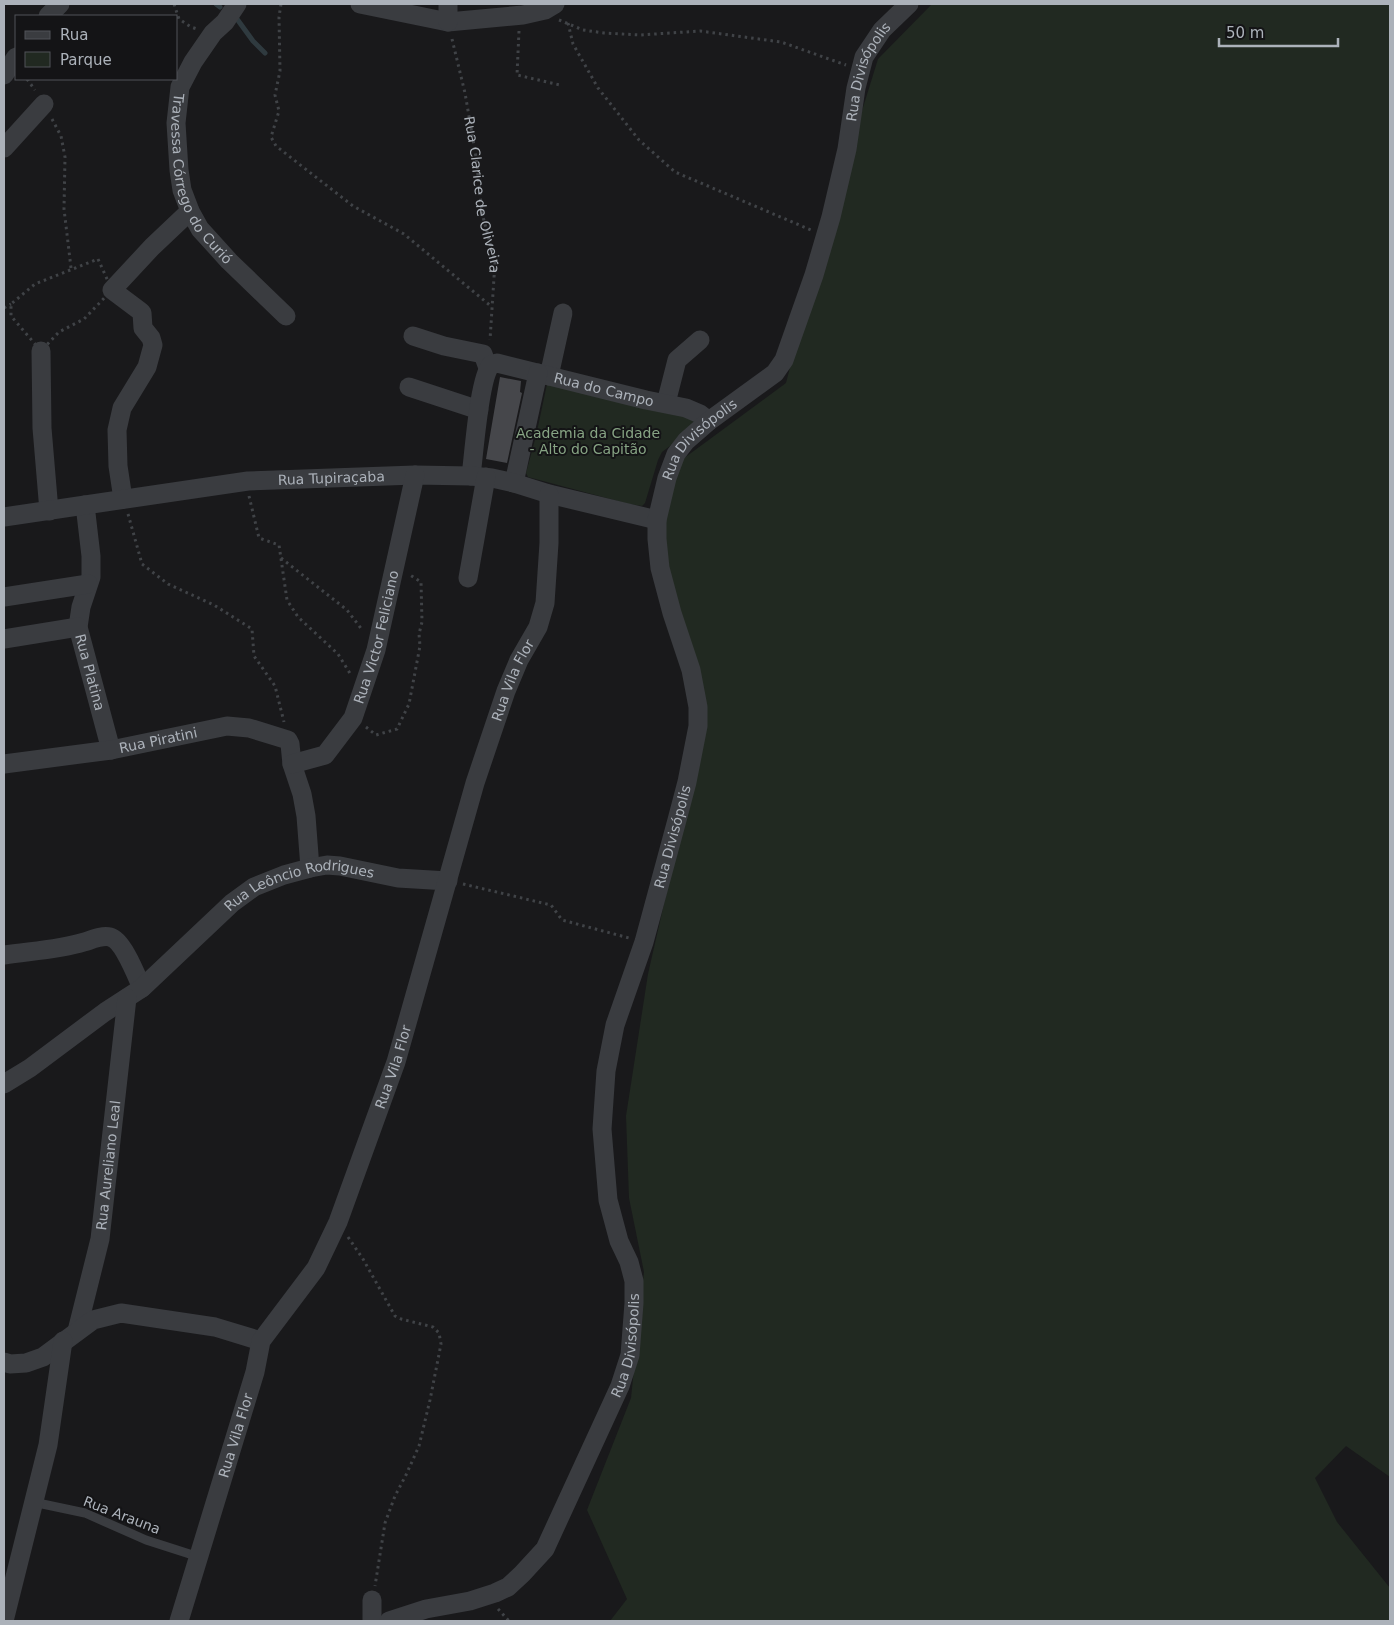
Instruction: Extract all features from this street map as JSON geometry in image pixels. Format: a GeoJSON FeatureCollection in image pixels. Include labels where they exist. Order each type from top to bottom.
{"type":"FeatureCollection","features":[{"type":"Feature","properties":{"kind":"street"},"geometry":{"type":"LineString","coordinates":[[49,15],[60,4]]}},
{"type":"Feature","properties":{"kind":"street","name":"Travessa Córrego do Curió"},"geometry":{"type":"LineString","coordinates":[[237,4],[225,22],[213,33],[193,62],[180,87],[176,123],[182,190],[190,211],[200,229],[286,316]]}},
{"type":"Feature","properties":{"kind":"street"},"geometry":{"type":"LineString","coordinates":[[360,4],[448,13],[520,15],[550,7]]}},
{"type":"Feature","properties":{"kind":"street","name":"Rua Divisópolis"},"geometry":{"type":"LineString","coordinates":[[388,1621],[426,1609],[496,1593],[508,1587],[545,1549],[620,1386],[630,1355],[634,1281],[629,1262],[619,1241],[608,1200],[603,1120],[606,1071],[615,1025],[644,942],[680,810],[698,726],[698,707],[691,670],[672,613],[660,568],[657,520],[667,478],[676,454],[686,441],[776,373],[784,360],[814,275],[825,236],[847,149],[856,88],[864,57],[882,30],[909,4]]}},
{"type":"Feature","properties":{"kind":"street"},"geometry":{"type":"LineString","coordinates":[[4,74],[15,58]]}},
{"type":"Feature","properties":{"kind":"street"},"geometry":{"type":"LineString","coordinates":[[4,148],[44,104]]}},
{"type":"Feature","properties":{"kind":"street"},"geometry":{"type":"LineString","coordinates":[[123,499],[118,466],[117,430],[122,408],[148,367],[153,345],[151,338],[143,328],[140,310],[112,290],[152,247],[190,211]]}},
{"type":"Feature","properties":{"kind":"street"},"geometry":{"type":"LineString","coordinates":[[514,483],[543,374],[563,313]]}},
{"type":"Feature","properties":{"kind":"street"},"geometry":{"type":"LineString","coordinates":[[413,336],[444,346],[483,354],[492,366],[479,410],[479,477],[468,578]]}},
{"type":"Feature","properties":{"kind":"street"},"geometry":{"type":"LineString","coordinates":[[666,403],[678,360],[700,340]]}},
{"type":"Feature","properties":{"kind":"street"},"geometry":{"type":"LineString","coordinates":[[42,350],[42,428],[49,511]]}},
{"type":"Feature","properties":{"kind":"street","name":"Rua do Campo"},"geometry":{"type":"LineString","coordinates":[[492,366],[543,374],[686,408],[700,414],[709,422]]}},
{"type":"Feature","properties":{"kind":"street"},"geometry":{"type":"LineString","coordinates":[[410,387],[479,410]]}},
{"type":"Feature","properties":{"kind":"street","name":"Rua Tupiraçaba"},"geometry":{"type":"LineString","coordinates":[[4,517],[245,481],[415,476],[479,477],[514,483],[549,494],[657,520]]}},
{"type":"Feature","properties":{"kind":"street","name":"Rua Victor Feliciano"},"geometry":{"type":"LineString","coordinates":[[292,764],[325,755],[353,718],[376,650],[415,476]]}},
{"type":"Feature","properties":{"kind":"street","name":"Rua Vila Flor"},"geometry":{"type":"LineString","coordinates":[[179,1621],[255,1372],[261,1341],[316,1268],[338,1222],[396,1062],[475,784],[497,722],[500,708],[519,660],[538,627],[545,603],[549,543],[549,494]]}},
{"type":"Feature","properties":{"kind":"street","name":"Rua Platina"},"geometry":{"type":"LineString","coordinates":[[85,505],[91,556],[90,577],[81,607],[78,627],[110,750]]}},
{"type":"Feature","properties":{"kind":"street"},"geometry":{"type":"LineString","coordinates":[[4,597],[88,584]]}},
{"type":"Feature","properties":{"kind":"street"},"geometry":{"type":"LineString","coordinates":[[4,639],[78,627]]}},
{"type":"Feature","properties":{"kind":"street","name":"Rua Piratini"},"geometry":{"type":"LineString","coordinates":[[4,764],[110,750],[227,726],[249,728],[288,740]]}},
{"type":"Feature","properties":{"kind":"street"},"geometry":{"type":"LineString","coordinates":[[288,740],[292,764],[302,794],[306,816],[310,868]]}},
{"type":"Feature","properties":{"kind":"street","name":"Rua Leôncio Rodrigues"},"geometry":{"type":"LineString","coordinates":[[4,1084],[30,1068],[134,993],[232,903],[254,887],[310,868],[327,865],[398,878],[448,881]]}},
{"type":"Feature","properties":{"kind":"street"},"geometry":{"type":"LineString","coordinates":[[4,955],[73,945],[104,936],[112,937],[129,959],[134,993]]}},
{"type":"Feature","properties":{"kind":"street","name":"Rua Aureliano Leal"},"geometry":{"type":"LineString","coordinates":[[4,1621],[48,1445],[70,1336],[100,1239],[134,993]]}},
{"type":"Feature","properties":{"kind":"street"},"geometry":{"type":"LineString","coordinates":[[4,1362],[10,1364],[26,1363],[43,1357],[93,1320],[121,1313],[215,1327],[261,1341]]}},
{"type":"Feature","properties":{"kind":"street"},"geometry":{"type":"LineString","coordinates":[[372,1600],[372,1621]]}},
{"type":"Feature","properties":{"kind":"lane","name":"Rua Arauna"},"geometry":{"type":"LineString","coordinates":[[33,1502],[85,1513],[146,1540],[199,1557]]}},
{"type":"Feature","properties":{"kind":"path"},"geometry":{"type":"LineString","coordinates":[[281,4],[279,17],[280,71],[275,95],[279,111],[272,137],[273,142],[352,206],[404,234],[449,269],[492,307]]}},
{"type":"Feature","properties":{"kind":"path"},"geometry":{"type":"LineString","coordinates":[[550,7],[559,20],[583,30],[604,33],[640,34],[700,30],[781,42],[861,70]]}},
{"type":"Feature","properties":{"kind":"path","name":"Rua Clarice de Oliveira"},"geometry":{"type":"LineString","coordinates":[[448,13],[476,157],[482,214],[495,262],[492,307],[492,366]]}},
{"type":"Feature","properties":{"kind":"path"},"geometry":{"type":"LineString","coordinates":[[520,15],[517,75],[560,85]]}},
{"type":"Feature","properties":{"kind":"path"},"geometry":{"type":"LineString","coordinates":[[178,19],[191,27],[213,33]]}},
{"type":"Feature","properties":{"kind":"path"},"geometry":{"type":"LineString","coordinates":[[568,23],[573,44],[598,88],[639,140],[675,172],[825,236]]}},
{"type":"Feature","properties":{"kind":"path"},"geometry":{"type":"LineString","coordinates":[[28,80],[44,104],[61,136],[65,157],[64,209],[71,268]]}},
{"type":"Feature","properties":{"kind":"path"},"geometry":{"type":"LineString","coordinates":[[4,308],[12,304],[35,284],[71,268],[98,259],[112,290],[84,319],[59,332],[42,350],[12,316],[12,304]]}},
{"type":"Feature","properties":{"kind":"path"},"geometry":{"type":"LineString","coordinates":[[245,481],[259,538],[279,545],[287,600],[298,617],[338,654],[351,675],[359,700]]}},
{"type":"Feature","properties":{"kind":"path"},"geometry":{"type":"LineString","coordinates":[[123,499],[142,564],[168,584],[214,605],[252,629],[254,656],[276,686],[288,740]]}},
{"type":"Feature","properties":{"kind":"path"},"geometry":{"type":"LineString","coordinates":[[281,558],[347,610],[376,650]]}},
{"type":"Feature","properties":{"kind":"path"},"geometry":{"type":"LineString","coordinates":[[353,718],[376,735],[398,729],[409,704],[422,622],[421,582],[396,566]]}},
{"type":"Feature","properties":{"kind":"path"},"geometry":{"type":"LineString","coordinates":[[448,881],[551,904],[562,920],[644,942]]}},
{"type":"Feature","properties":{"kind":"path"},"geometry":{"type":"LineString","coordinates":[[338,1222],[363,1259],[395,1316],[433,1327],[439,1333],[441,1344],[419,1446],[395,1496],[385,1523],[372,1600]]}},
{"type":"Feature","properties":{"kind":"green space"},"geometry":{"type":"Polygon","coordinates":[[[932,4],[1390,4],[1390,1477],[1346,1446],[1315,1478],[1337,1522],[1390,1588],[1390,1621],[610,1621],[627,1599],[587,1510],[631,1398],[644,1272],[629,1198],[626,1116],[648,974],[707,715],[652,542],[672,467],[786,383],[826,227],[878,59],[932,4]]]}},
{"type":"Feature","properties":{"kind":"green space","name":"Academia da Cidade - Alto do Capitão"},"geometry":{"type":"Polygon","coordinates":[[[547,384],[691,416],[698,425],[662,452],[645,503],[642,506],[528,477],[526,473],[547,384]]]}},
{"type":"Feature","properties":{"kind":"building"},"geometry":{"type":"Polygon","coordinates":[[[500,377],[521,381],[520,392],[522,393],[507,463],[486,459],[500,377]]]}},
{"type":"Feature","properties":{"kind":"waterway"},"geometry":{"type":"LineString","coordinates":[[216,4],[220,7]]}},
{"type":"Feature","properties":{"kind":"waterway"},"geometry":{"type":"LineString","coordinates":[[237,19],[253,41],[265,53]]}}]}
